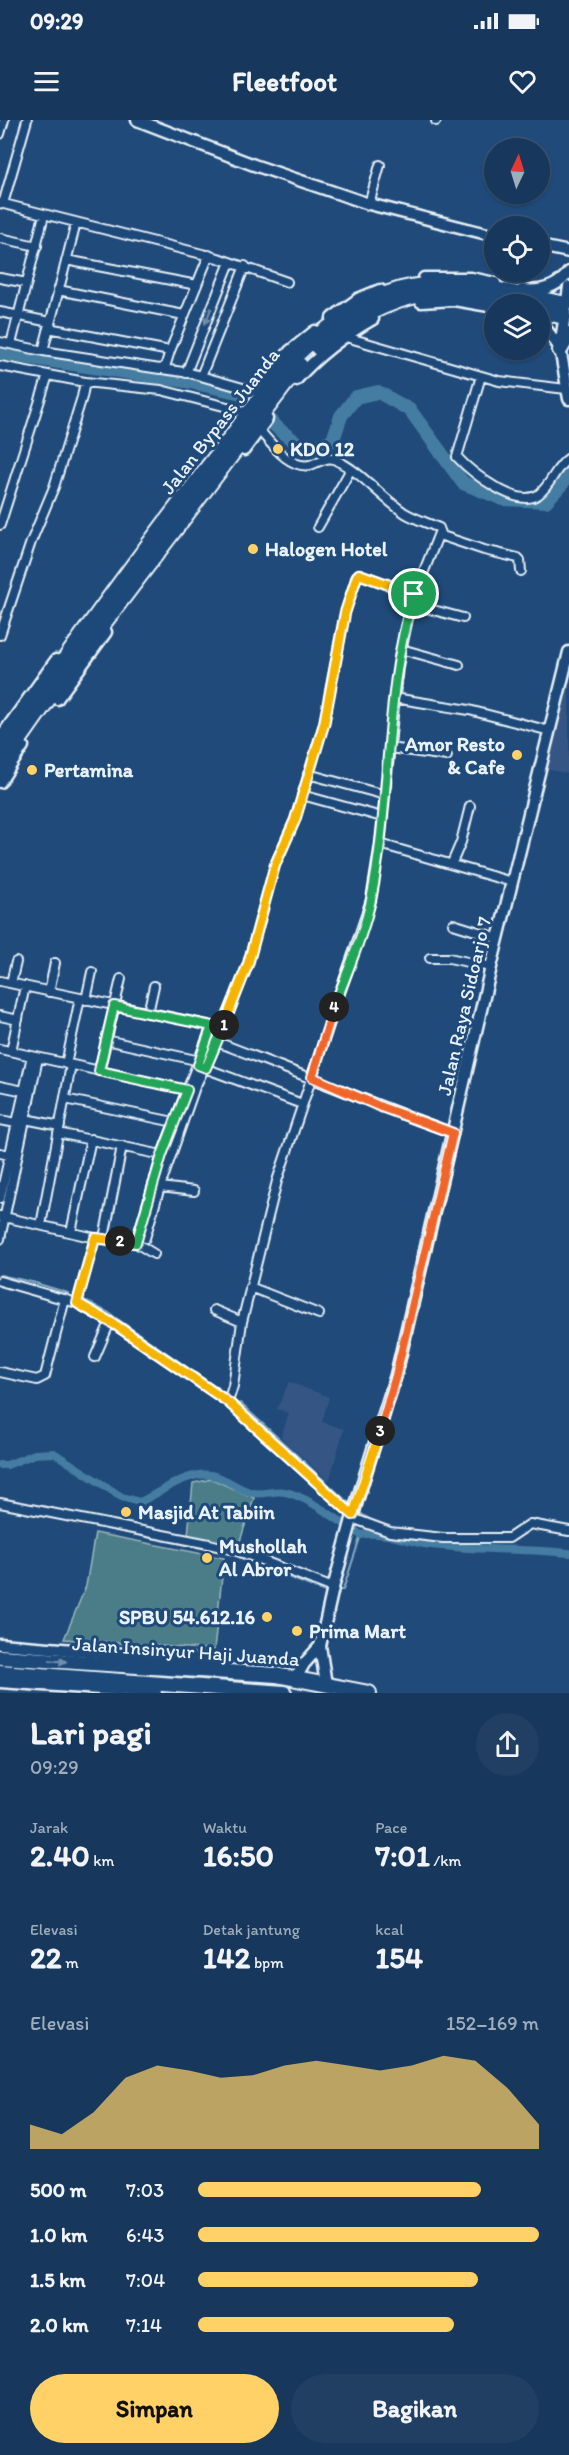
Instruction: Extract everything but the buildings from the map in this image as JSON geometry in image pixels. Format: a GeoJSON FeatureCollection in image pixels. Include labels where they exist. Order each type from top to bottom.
{"type":"FeatureCollection","features":[{"type":"Feature","properties":{"kind":"highway","name":"Jalan Bypass Juanda"},"geometry":{"type":"LineString","coordinates":[[264,405],[298,355],[335,322],[365,300],[430,284],[480,283],[567,311]]}},
{"type":"Feature","properties":{"kind":"highway","name":"Jalan Bypass Juanda"},"geometry":{"type":"LineString","coordinates":[[0,749],[70,661],[252,419],[300,364],[346,333],[370,312],[391,303],[426,294],[456,293],[484,298]]}},
{"type":"Feature","properties":{"kind":"highway"},"geometry":{"type":"LineString","coordinates":[[550,311],[567,311]]}},
{"type":"Feature","properties":{"kind":"highway"},"geometry":{"type":"LineString","coordinates":[[560,349],[569,335]]}},
{"type":"Feature","properties":{"kind":"highway","name":"Jalan Bypass Juanda"},"geometry":{"type":"LineString","coordinates":[[0,768],[70,661]]}},
{"type":"Feature","properties":{"kind":"highway","name":"Jalan Insinyur Haji Juanda"},"geometry":{"type":"LineString","coordinates":[[0,1657],[296,1678],[369,1693]]}},
{"type":"Feature","properties":{"kind":"highway"},"geometry":{"type":"LineString","coordinates":[[101,1680],[102,1665]]}},
{"type":"Feature","properties":{"kind":"highway","name":"Jalan Insinyur Haji Juanda"},"geometry":{"type":"LineString","coordinates":[[0,1672],[284,1693]]}},
{"type":"Feature","properties":{"kind":"street"},"geometry":{"type":"LineString","coordinates":[[0,134],[4,120]]}},
{"type":"Feature","properties":{"kind":"street"},"geometry":{"type":"LineString","coordinates":[[27,120],[2,203],[208,255],[286,282]]}},
{"type":"Feature","properties":{"kind":"street"},"geometry":{"type":"LineString","coordinates":[[137,120],[254,165],[369,204],[484,233]]}},
{"type":"Feature","properties":{"kind":"street"},"geometry":{"type":"LineString","coordinates":[[369,204],[380,165]]}},
{"type":"Feature","properties":{"kind":"street"},"geometry":{"type":"LineString","coordinates":[[11,344],[44,215]]}},
{"type":"Feature","properties":{"kind":"street"},"geometry":{"type":"LineString","coordinates":[[43,351],[76,223]]}},
{"type":"Feature","properties":{"kind":"street"},"geometry":{"type":"LineString","coordinates":[[0,238],[37,246]]}},
{"type":"Feature","properties":{"kind":"street"},"geometry":{"type":"LineString","coordinates":[[550,248],[569,252]]}},
{"type":"Feature","properties":{"kind":"street"},"geometry":{"type":"LineString","coordinates":[[162,369],[208,255]]}},
{"type":"Feature","properties":{"kind":"street"},"geometry":{"type":"LineString","coordinates":[[66,260],[197,285]]}},
{"type":"Feature","properties":{"kind":"street"},"geometry":{"type":"LineString","coordinates":[[186,373],[230,262]]}},
{"type":"Feature","properties":{"kind":"street"},"geometry":{"type":"LineString","coordinates":[[201,376],[245,267]]}},
{"type":"Feature","properties":{"kind":"street"},"geometry":{"type":"LineString","coordinates":[[480,283],[531,291],[548,289],[564,279],[569,272]]}},
{"type":"Feature","properties":{"kind":"street"},"geometry":{"type":"LineString","coordinates":[[0,278],[27,283]]}},
{"type":"Feature","properties":{"kind":"street"},"geometry":{"type":"LineString","coordinates":[[346,333],[481,376],[567,394],[560,349],[569,287]]}},
{"type":"Feature","properties":{"kind":"street"},"geometry":{"type":"LineString","coordinates":[[58,290],[184,315]]}},
{"type":"Feature","properties":{"kind":"street"},"geometry":{"type":"LineString","coordinates":[[346,333],[377,316],[427,300],[454,300],[484,305]]}},
{"type":"Feature","properties":{"kind":"street"},"geometry":{"type":"LineString","coordinates":[[0,312],[170,351]]}},
{"type":"Feature","properties":{"kind":"street"},"geometry":{"type":"LineString","coordinates":[[550,335],[560,349]]}},
{"type":"Feature","properties":{"kind":"street"},"geometry":{"type":"LineString","coordinates":[[0,342],[201,376],[264,405],[252,419]]}},
{"type":"Feature","properties":{"kind":"street"},"geometry":{"type":"LineString","coordinates":[[0,366],[85,382],[155,388],[252,419],[286,458],[297,464],[309,465],[331,458],[351,469],[405,513],[439,528],[414,594],[401,649],[380,844],[370,904],[277,1181],[242,1322],[233,1386],[228,1402]]}},
{"type":"Feature","properties":{"kind":"street"},"geometry":{"type":"LineString","coordinates":[[0,525],[48,375]]}},
{"type":"Feature","properties":{"kind":"street"},"geometry":{"type":"LineString","coordinates":[[481,376],[457,458],[472,472],[515,497],[528,497],[539,494],[556,469],[569,458]]}},
{"type":"Feature","properties":{"kind":"street"},"geometry":{"type":"LineString","coordinates":[[0,635],[31,542],[54,487],[85,382]]}},
{"type":"Feature","properties":{"kind":"street"},"geometry":{"type":"LineString","coordinates":[[318,527],[351,469]]}},
{"type":"Feature","properties":{"kind":"street"},"geometry":{"type":"LineString","coordinates":[[439,533],[445,538],[519,558],[521,571]]}},
{"type":"Feature","properties":{"kind":"street"},"geometry":{"type":"LineString","coordinates":[[136,1243],[174,1122],[187,1090],[217,1042],[248,964],[275,865],[295,820],[324,724],[345,613],[357,576],[359,574],[414,594]]}},
{"type":"Feature","properties":{"kind":"street"},"geometry":{"type":"LineString","coordinates":[[411,604],[463,618]]}},
{"type":"Feature","properties":{"kind":"street"},"geometry":{"type":"LineString","coordinates":[[401,649],[459,665]]}},
{"type":"Feature","properties":{"kind":"street","name":"Jalan Raya Sidoarjo 7"},"geometry":{"type":"LineString","coordinates":[[326,1684],[320,1646],[333,1588],[396,1375],[491,967],[569,652]]}},
{"type":"Feature","properties":{"kind":"street"},"geometry":{"type":"LineString","coordinates":[[0,738],[70,661]]}},
{"type":"Feature","properties":{"kind":"street"},"geometry":{"type":"LineString","coordinates":[[0,782],[27,739],[70,661]]}},
{"type":"Feature","properties":{"kind":"street"},"geometry":{"type":"LineString","coordinates":[[394,698],[469,710],[550,731]]}},
{"type":"Feature","properties":{"kind":"street"},"geometry":{"type":"LineString","coordinates":[[390,748],[447,756]]}},
{"type":"Feature","properties":{"kind":"street"},"geometry":{"type":"LineString","coordinates":[[308,774],[385,795]]}},
{"type":"Feature","properties":{"kind":"street"},"geometry":{"type":"LineString","coordinates":[[302,795],[382,817]]}},
{"type":"Feature","properties":{"kind":"street"},"geometry":{"type":"LineString","coordinates":[[452,863],[461,842],[470,806]]}},
{"type":"Feature","properties":{"kind":"street"},"geometry":{"type":"LineString","coordinates":[[380,844],[512,882]]}},
{"type":"Feature","properties":{"kind":"street"},"geometry":{"type":"LineString","coordinates":[[453,924],[498,938]]}},
{"type":"Feature","properties":{"kind":"street"},"geometry":{"type":"LineString","coordinates":[[430,958],[449,958],[491,967]]}},
{"type":"Feature","properties":{"kind":"street"},"geometry":{"type":"LineString","coordinates":[[11,983],[16,962]]}},
{"type":"Feature","properties":{"kind":"street"},"geometry":{"type":"LineString","coordinates":[[48,992],[55,963]]}},
{"type":"Feature","properties":{"kind":"street"},"geometry":{"type":"LineString","coordinates":[[41,1225],[65,1099],[69,1065],[83,999],[92,972]]}},
{"type":"Feature","properties":{"kind":"street"},"geometry":{"type":"LineString","coordinates":[[99,1071],[121,979]]}},
{"type":"Feature","properties":{"kind":"street"},"geometry":{"type":"LineString","coordinates":[[0,981],[212,1026],[195,1087],[145,1238]]}},
{"type":"Feature","properties":{"kind":"street"},"geometry":{"type":"LineString","coordinates":[[11,1052],[25,986]]}},
{"type":"Feature","properties":{"kind":"street"},"geometry":{"type":"LineString","coordinates":[[148,1013],[154,986]]}},
{"type":"Feature","properties":{"kind":"street"},"geometry":{"type":"LineString","coordinates":[[0,1016],[18,1020]]}},
{"type":"Feature","properties":{"kind":"street"},"geometry":{"type":"LineString","coordinates":[[106,1040],[201,1065],[302,1104]]}},
{"type":"Feature","properties":{"kind":"street"},"geometry":{"type":"LineString","coordinates":[[217,1042],[453,1133]]}},
{"type":"Feature","properties":{"kind":"street"},"geometry":{"type":"LineString","coordinates":[[0,1049],[187,1090]]}},
{"type":"Feature","properties":{"kind":"street"},"geometry":{"type":"LineString","coordinates":[[3,1193],[24,1091],[35,1057]]}},
{"type":"Feature","properties":{"kind":"street"},"geometry":{"type":"LineString","coordinates":[[0,1239],[3,1193],[9,1155],[35,1057]]}},
{"type":"Feature","properties":{"kind":"street"},"geometry":{"type":"LineString","coordinates":[[0,1086],[24,1091]]}},
{"type":"Feature","properties":{"kind":"street"},"geometry":{"type":"LineString","coordinates":[[65,1099],[174,1122]]}},
{"type":"Feature","properties":{"kind":"street"},"geometry":{"type":"LineString","coordinates":[[0,1120],[19,1120],[162,1155]]}},
{"type":"Feature","properties":{"kind":"street"},"geometry":{"type":"LineString","coordinates":[[71,1232],[91,1139]]}},
{"type":"Feature","properties":{"kind":"street"},"geometry":{"type":"LineString","coordinates":[[77,1303],[99,1238],[123,1146]]}},
{"type":"Feature","properties":{"kind":"street"},"geometry":{"type":"LineString","coordinates":[[0,1154],[9,1155]]}},
{"type":"Feature","properties":{"kind":"street"},"geometry":{"type":"LineString","coordinates":[[160,1187],[194,1191]]}},
{"type":"Feature","properties":{"kind":"street"},"geometry":{"type":"LineString","coordinates":[[3,1216],[99,1238],[136,1243],[154,1254]]}},
{"type":"Feature","properties":{"kind":"street"},"geometry":{"type":"LineString","coordinates":[[0,1280],[77,1303],[110,1322],[228,1402],[353,1517],[390,1532],[406,1535],[511,1537],[522,1527],[530,1524],[569,1531]]}},
{"type":"Feature","properties":{"kind":"street"},"geometry":{"type":"LineString","coordinates":[[250,1287],[319,1314]]}},
{"type":"Feature","properties":{"kind":"street"},"geometry":{"type":"LineString","coordinates":[[0,1372],[37,1380],[45,1376],[65,1299]]}},
{"type":"Feature","properties":{"kind":"street"},"geometry":{"type":"LineString","coordinates":[[214,1310],[242,1322]]}},
{"type":"Feature","properties":{"kind":"street"},"geometry":{"type":"LineString","coordinates":[[95,1357],[110,1322]]}},
{"type":"Feature","properties":{"kind":"street"},"geometry":{"type":"LineString","coordinates":[[0,1503],[238,1551],[333,1588]]}},
{"type":"Feature","properties":{"kind":"street","name":"Jalan Insinyur Haji Juanda"},"geometry":{"type":"LineString","coordinates":[[0,1644],[222,1662]]}},
{"type":"Feature","properties":{"kind":"street","name":"Jalan Raya Sidoarjo 7"},"geometry":{"type":"LineString","coordinates":[[296,1678],[304,1664],[320,1646]]}},
{"type":"Feature","properties":{"kind":"street"},"geometry":{"type":"LineString","coordinates":[[0,1682],[156,1693]]}},
{"type":"Feature","properties":{"kind":"shaded area"},"geometry":{"type":"Polygon","coordinates":[[[569,679],[569,774],[545,769],[569,679]]]}},
{"type":"Feature","properties":{"kind":"shaded area"},"geometry":{"type":"Polygon","coordinates":[[[289,1382],[329,1397],[322,1422],[344,1429],[329,1481],[281,1438],[289,1413],[277,1409],[289,1382]]]}},
{"type":"Feature","properties":{"kind":"green space"},"geometry":{"type":"Polygon","coordinates":[[[212,1479],[254,1498],[238,1547],[188,1535],[193,1483],[212,1479]]]}},
{"type":"Feature","properties":{"kind":"green space"},"geometry":{"type":"Polygon","coordinates":[[[95,1533],[224,1558],[214,1650],[64,1639],[86,1586],[95,1533]]]}},
{"type":"Feature","properties":{"kind":"waterway"},"geometry":{"type":"LineString","coordinates":[[0,353],[186,381],[241,393],[282,432],[307,450],[333,440],[341,416],[356,397],[378,392],[410,410],[463,483],[503,499],[546,501],[562,484],[569,472]]}},
{"type":"Feature","properties":{"kind":"waterway"},"geometry":{"type":"LineString","coordinates":[[0,1275],[68,1293]]}},
{"type":"Feature","properties":{"kind":"waterway"},"geometry":{"type":"LineString","coordinates":[[84,1300],[109,1313],[226,1394]]}},
{"type":"Feature","properties":{"kind":"waterway"},"geometry":{"type":"LineString","coordinates":[[240,1403],[351,1505]]}},
{"type":"Feature","properties":{"kind":"waterway"},"geometry":{"type":"LineString","coordinates":[[0,1465],[7,1465],[35,1454],[54,1453],[122,1497],[140,1502],[183,1480],[198,1475],[213,1475],[253,1493],[285,1492],[294,1495],[314,1504],[361,1535],[385,1535],[442,1546],[569,1553]]}},
{"type":"Feature","properties":{"kind":"waterway"},"geometry":{"type":"LineString","coordinates":[[0,1507],[231,1554],[325,1592]]}},
{"type":"Feature","properties":{"kind":"waterway"},"geometry":{"type":"LineString","coordinates":[[357,1511],[374,1522],[395,1529]]}},
{"type":"Feature","properties":{"kind":"waterway"},"geometry":{"type":"LineString","coordinates":[[436,1533],[478,1535]]}},
{"type":"Feature","properties":{"kind":"waterway"},"geometry":{"type":"LineString","coordinates":[[339,1590],[343,1590],[361,1535]]}},
{"type":"Feature","properties":{"kind":"waterway"},"geometry":{"type":"LineString","coordinates":[[480,1540],[480,1548]]}},
{"type":"Feature","properties":{"kind":"place","name":"KDO 12"},"geometry":{"type":"Point","coordinates":[278,449]}},
{"type":"Feature","properties":{"kind":"place","name":"Halogen Hotel"},"geometry":{"type":"Point","coordinates":[253,549]}},
{"type":"Feature","properties":{"kind":"place","name":"Amor Resto & Cafe"},"geometry":{"type":"Point","coordinates":[517,755]}},
{"type":"Feature","properties":{"kind":"place","name":"Pertamina"},"geometry":{"type":"Point","coordinates":[32,770]}},
{"type":"Feature","properties":{"kind":"place","name":"Masjid At Tabiin"},"geometry":{"type":"Point","coordinates":[126,1512]}},
{"type":"Feature","properties":{"kind":"place","name":"Mushollah Al Abror"},"geometry":{"type":"Point","coordinates":[207,1558]}},
{"type":"Feature","properties":{"kind":"place","name":"SPBU 54.612.16"},"geometry":{"type":"Point","coordinates":[267,1617]}},
{"type":"Feature","properties":{"kind":"place","name":"Prima Mart"},"geometry":{"type":"Point","coordinates":[297,1631]}},
{"type":"Feature","properties":{"kind":"route"},"geometry":{"type":"LineString","coordinates":[[359,574],[414,594],[398,666],[380,844],[371,900],[333,1008],[312,1077],[381,1107],[453,1133],[396,1375],[353,1515],[228,1402],[117,1326],[77,1303],[95,1238],[136,1243],[162,1155],[187,1090],[99,1071],[114,1006],[212,1026],[198,1065],[206,1068],[248,964],[279,851],[295,820],[324,724],[345,613],[357,576],[359,574]]}}]}
